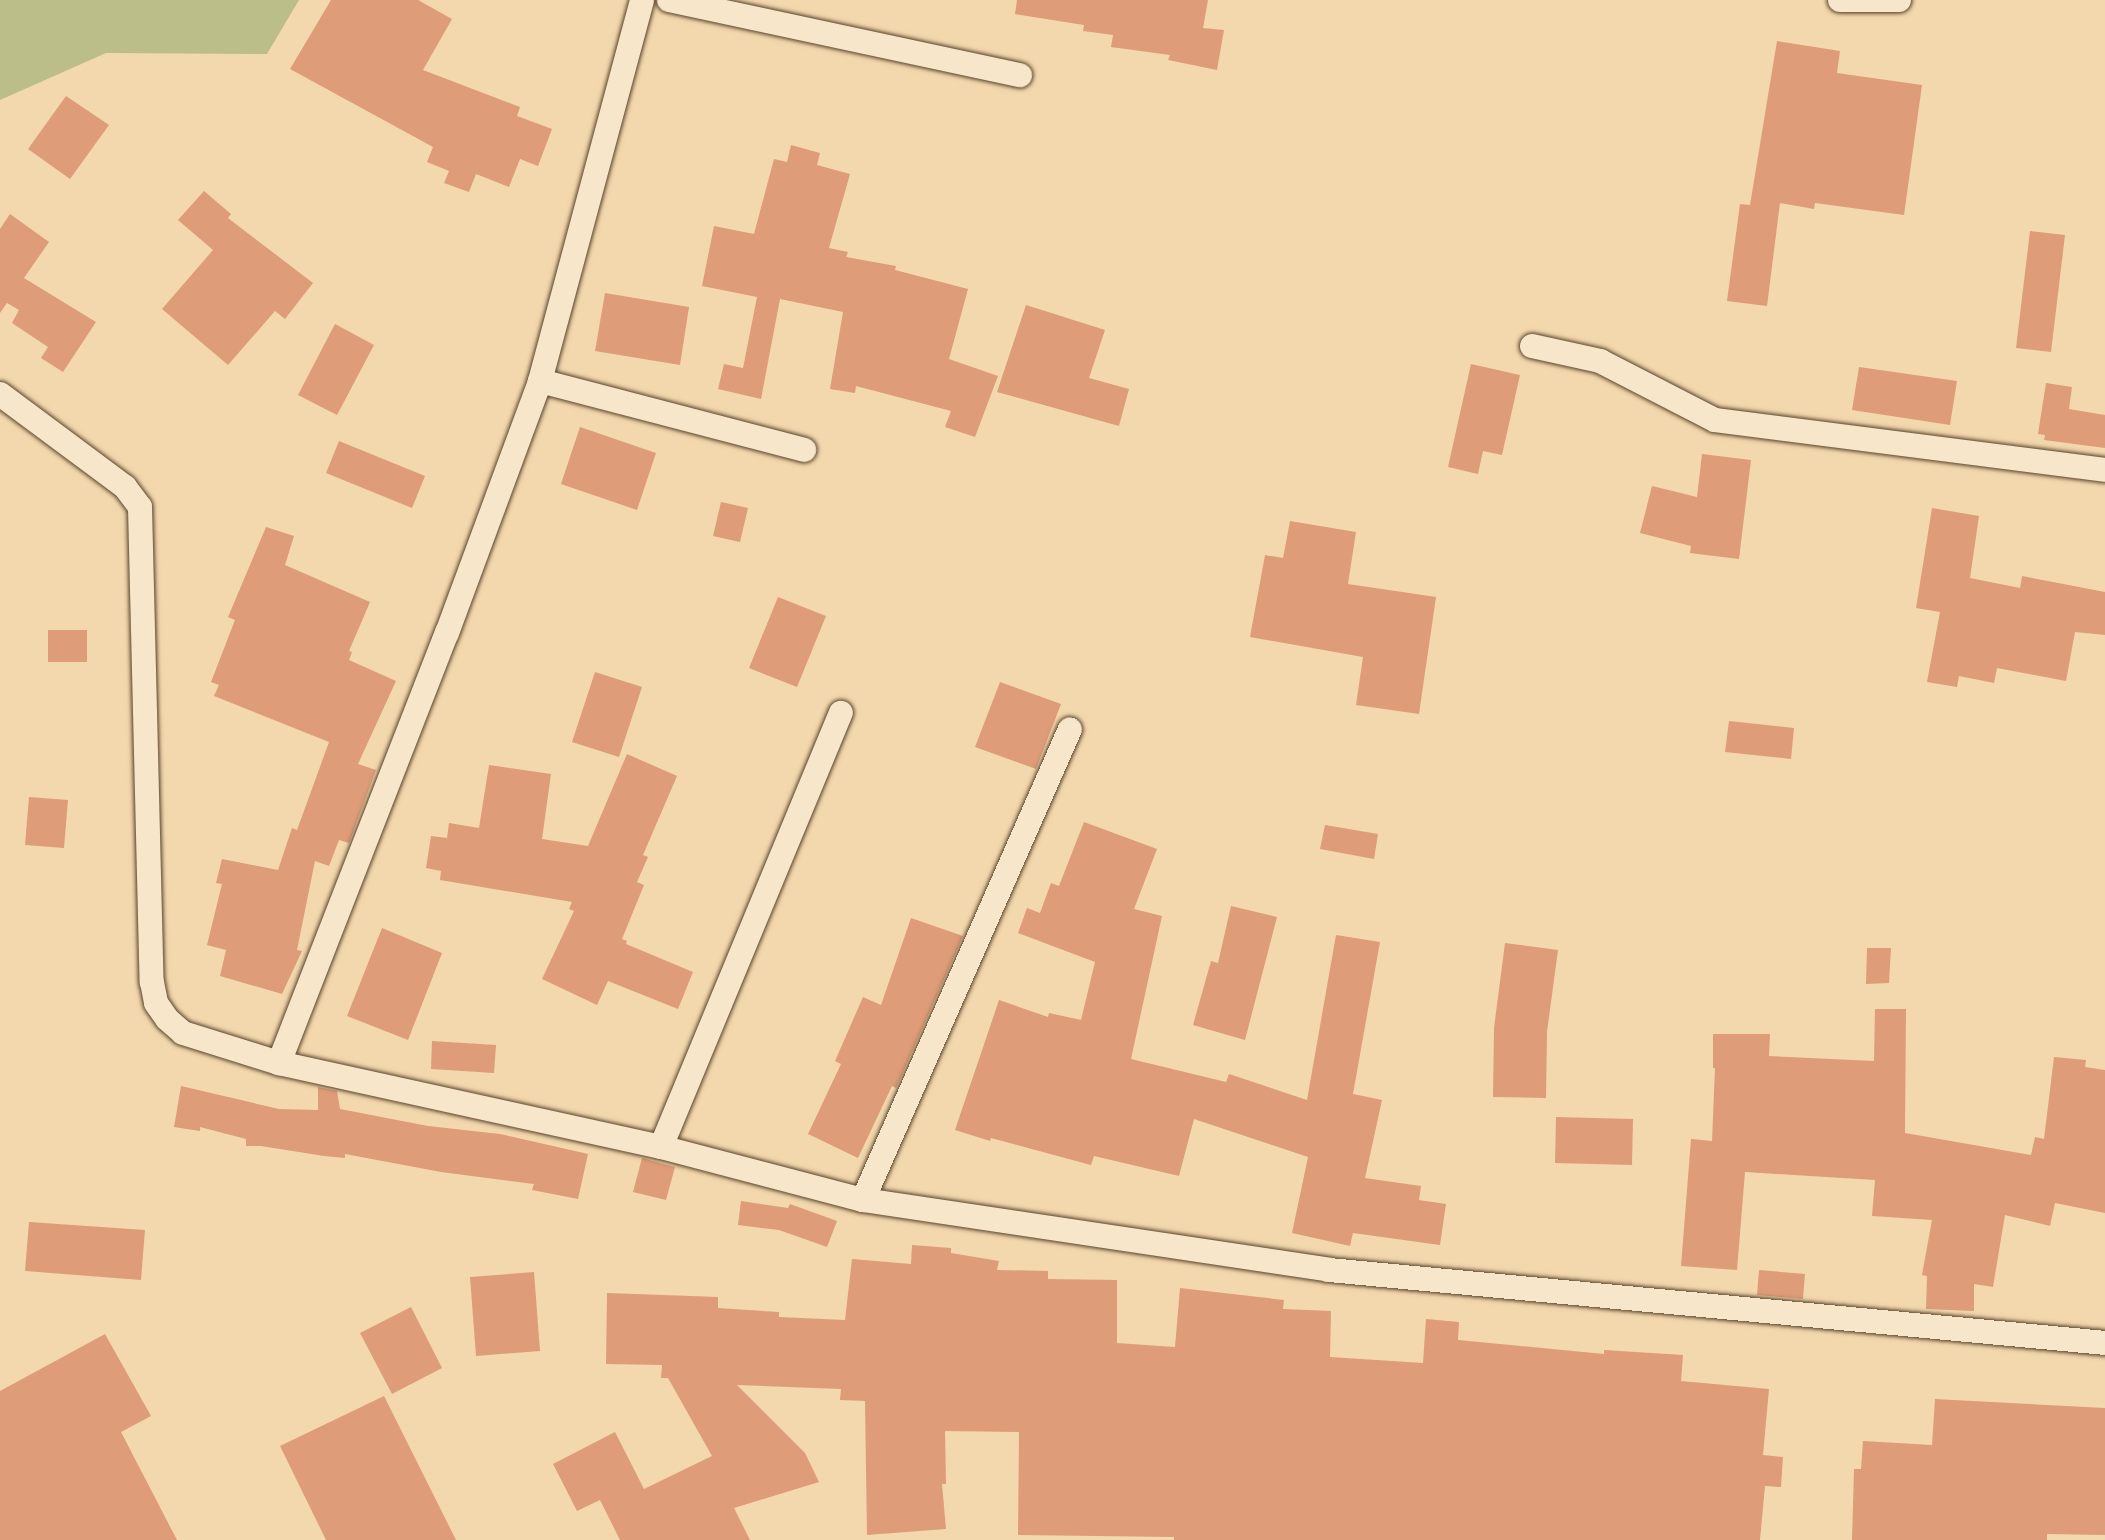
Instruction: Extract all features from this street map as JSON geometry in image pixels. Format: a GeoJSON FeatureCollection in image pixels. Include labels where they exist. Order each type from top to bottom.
{"type":"FeatureCollection","features":[{"type":"Feature","properties":{"kind":"street"},"geometry":{"type":"LineString","coordinates":[[279,1063],[447,633],[540,381],[642,0]]}},
{"type":"Feature","properties":{"kind":"street"},"geometry":{"type":"LineString","coordinates":[[669,0],[1020,75]]}},
{"type":"Feature","properties":{"kind":"street"},"geometry":{"type":"LineString","coordinates":[[1840,0],[1899,0]]}},
{"type":"Feature","properties":{"kind":"street"},"geometry":{"type":"LineString","coordinates":[[1532,346],[1600,361],[1715,420],[2105,470]]}},
{"type":"Feature","properties":{"kind":"street"},"geometry":{"type":"LineString","coordinates":[[540,381],[804,450]]}},
{"type":"Feature","properties":{"kind":"street"},"geometry":{"type":"LineString","coordinates":[[0,394],[125,487],[141,507],[152,982],[156,1003],[167,1019],[183,1033],[279,1063],[661,1147],[863,1200],[1343,1272],[2105,1343]]}},
{"type":"Feature","properties":{"kind":"street"},"geometry":{"type":"LineString","coordinates":[[661,1147],[841,713]]}},
{"type":"Feature","properties":{"kind":"street"},"geometry":{"type":"LineString","coordinates":[[863,1200],[1070,729]]}},
{"type":"Feature","properties":{"kind":"green space"},"geometry":{"type":"Polygon","coordinates":[[[0,0],[299,0],[267,54],[106,53],[0,100],[0,0]]]}},
{"type":"Feature","properties":{"kind":"building"},"geometry":{"type":"Polygon","coordinates":[[[331,0],[418,0],[452,19],[423,70],[520,107],[517,116],[552,129],[538,166],[520,159],[509,187],[476,174],[469,192],[444,183],[449,171],[427,162],[433,147],[290,69],[331,0]]]}},
{"type":"Feature","properties":{"kind":"building"},"geometry":{"type":"Polygon","coordinates":[[[1017,0],[1208,0],[1203,28],[1224,30],[1217,70],[1168,60],[1170,55],[1111,47],[1113,35],[1083,31],[1084,25],[1015,14],[1017,0]]]}},
{"type":"Feature","properties":{"kind":"building"},"geometry":{"type":"Polygon","coordinates":[[[1777,41],[1840,51],[1837,73],[1922,85],[1904,215],[1815,203],[1814,209],[1780,203],[1767,306],[1727,301],[1740,204],[1750,205],[1777,41]]]}},
{"type":"Feature","properties":{"kind":"building"},"geometry":{"type":"Polygon","coordinates":[[[66,96],[109,125],[70,179],[28,149],[66,96]]]}},
{"type":"Feature","properties":{"kind":"building"},"geometry":{"type":"Polygon","coordinates":[[[791,145],[820,153],[817,165],[850,174],[829,248],[848,252],[846,257],[896,266],[895,270],[968,289],[949,359],[998,376],[975,437],[945,427],[951,411],[856,386],[855,393],[830,389],[843,312],[780,299],[761,399],[718,389],[724,364],[743,368],[757,297],[702,286],[714,226],[754,234],[774,159],[787,162],[791,145]]]}},
{"type":"Feature","properties":{"kind":"building"},"geometry":{"type":"Polygon","coordinates":[[[204,191],[231,214],[228,218],[313,283],[285,319],[275,311],[228,365],[162,309],[213,250],[178,220],[204,191]]]}},
{"type":"Feature","properties":{"kind":"building"},"geometry":{"type":"Polygon","coordinates":[[[10,214],[49,242],[24,278],[96,322],[63,372],[41,358],[48,347],[12,323],[19,310],[7,303],[0,313],[0,229],[10,214]]]}},
{"type":"Feature","properties":{"kind":"building"},"geometry":{"type":"Polygon","coordinates":[[[2030,231],[2065,235],[2051,352],[2016,348],[2030,231]]]}},
{"type":"Feature","properties":{"kind":"building"},"geometry":{"type":"Polygon","coordinates":[[[605,293],[689,307],[680,365],[595,351],[605,293]]]}},
{"type":"Feature","properties":{"kind":"building"},"geometry":{"type":"Polygon","coordinates":[[[1026,305],[1105,330],[1089,378],[1129,389],[1119,426],[997,392],[1026,305]]]}},
{"type":"Feature","properties":{"kind":"building"},"geometry":{"type":"Polygon","coordinates":[[[335,324],[374,345],[337,415],[298,395],[335,324]]]}},
{"type":"Feature","properties":{"kind":"building"},"geometry":{"type":"Polygon","coordinates":[[[1471,364],[1520,375],[1502,455],[1483,451],[1478,474],[1448,467],[1471,364]]]}},
{"type":"Feature","properties":{"kind":"building"},"geometry":{"type":"Polygon","coordinates":[[[1859,367],[1957,381],[1950,425],[1852,410],[1859,367]]]}},
{"type":"Feature","properties":{"kind":"building"},"geometry":{"type":"Polygon","coordinates":[[[2046,383],[2072,387],[2069,409],[2105,415],[2105,448],[2044,440],[2045,435],[2038,434],[2046,383]]]}},
{"type":"Feature","properties":{"kind":"building"},"geometry":{"type":"Polygon","coordinates":[[[580,427],[656,453],[637,510],[561,484],[580,427]]]}},
{"type":"Feature","properties":{"kind":"building"},"geometry":{"type":"Polygon","coordinates":[[[339,441],[425,476],[412,508],[326,473],[339,441]]]}},
{"type":"Feature","properties":{"kind":"building"},"geometry":{"type":"Polygon","coordinates":[[[1702,454],[1751,460],[1739,559],[1690,553],[1691,546],[1640,533],[1652,486],[1697,497],[1702,454]]]}},
{"type":"Feature","properties":{"kind":"building"},"geometry":{"type":"Polygon","coordinates":[[[721,502],[748,508],[740,542],[713,536],[721,502]]]}},
{"type":"Feature","properties":{"kind":"building"},"geometry":{"type":"Polygon","coordinates":[[[1932,508],[1979,516],[1970,578],[2020,588],[2022,576],[2105,592],[2105,635],[2075,632],[2066,681],[1997,668],[1994,683],[1959,676],[1957,687],[1927,682],[1940,612],[1916,608],[1932,508]]]}},
{"type":"Feature","properties":{"kind":"building"},"geometry":{"type":"Polygon","coordinates":[[[1290,521],[1356,532],[1348,584],[1436,597],[1419,714],[1356,705],[1363,657],[1250,637],[1265,555],[1283,558],[1290,521]]]}},
{"type":"Feature","properties":{"kind":"building"},"geometry":{"type":"Polygon","coordinates":[[[266,527],[294,536],[285,565],[370,602],[349,651],[352,652],[349,660],[396,681],[358,764],[376,770],[349,843],[339,840],[329,866],[315,861],[297,950],[302,951],[282,994],[220,976],[226,950],[207,945],[222,884],[216,883],[222,859],[278,870],[292,828],[297,830],[329,742],[214,696],[219,685],[211,682],[235,620],[228,617],[266,527]]]}},
{"type":"Feature","properties":{"kind":"building"},"geometry":{"type":"Polygon","coordinates":[[[778,597],[826,616],[797,687],[749,668],[778,597]]]}},
{"type":"Feature","properties":{"kind":"building"},"geometry":{"type":"Polygon","coordinates":[[[48,630],[87,630],[87,662],[48,662],[48,630]]]}},
{"type":"Feature","properties":{"kind":"building"},"geometry":{"type":"Polygon","coordinates":[[[595,672],[642,687],[619,757],[572,742],[595,672]]]}},
{"type":"Feature","properties":{"kind":"building"},"geometry":{"type":"Polygon","coordinates":[[[1000,682],[1061,704],[1036,769],[975,747],[1000,682]]]}},
{"type":"Feature","properties":{"kind":"building"},"geometry":{"type":"Polygon","coordinates":[[[1729,721],[1794,728],[1791,759],[1725,752],[1729,721]]]}},
{"type":"Feature","properties":{"kind":"building"},"geometry":{"type":"Polygon","coordinates":[[[627,754],[677,776],[643,855],[648,857],[637,882],[644,885],[622,939],[627,941],[626,944],[693,972],[678,1009],[608,981],[597,1005],[542,979],[574,911],[569,909],[572,902],[440,880],[441,871],[426,868],[431,836],[447,838],[449,823],[479,828],[489,765],[551,774],[542,839],[588,846],[627,754]]]}},
{"type":"Feature","properties":{"kind":"building"},"geometry":{"type":"Polygon","coordinates":[[[29,797],[68,800],[64,848],[25,845],[29,797]]]}},
{"type":"Feature","properties":{"kind":"building"},"geometry":{"type":"Polygon","coordinates":[[[1084,822],[1157,849],[1134,909],[1162,916],[1131,1059],[1226,1082],[1229,1074],[1307,1100],[1336,935],[1380,942],[1353,1094],[1382,1100],[1365,1178],[1421,1186],[1419,1200],[1446,1204],[1440,1245],[1353,1233],[1350,1246],[1292,1233],[1308,1157],[1194,1119],[1179,1176],[1094,1156],[1091,1165],[955,1130],[999,1000],[1048,1017],[1049,1013],[1081,1020],[1095,962],[1018,933],[1027,908],[1040,913],[1051,883],[1059,886],[1084,822]]]}},
{"type":"Feature","properties":{"kind":"building"},"geometry":{"type":"Polygon","coordinates":[[[1325,825],[1378,834],[1374,859],[1320,849],[1325,825]]]}},
{"type":"Feature","properties":{"kind":"building"},"geometry":{"type":"Polygon","coordinates":[[[1231,906],[1277,917],[1245,1040],[1193,1025],[1211,961],[1218,963],[1231,906]]]}},
{"type":"Feature","properties":{"kind":"building"},"geometry":{"type":"Polygon","coordinates":[[[911,918],[963,936],[896,1088],[892,1086],[858,1158],[808,1134],[841,1064],[835,1061],[863,997],[881,1005],[911,918]]]}},
{"type":"Feature","properties":{"kind":"building"},"geometry":{"type":"Polygon","coordinates":[[[382,928],[442,953],[408,1040],[347,1016],[382,928]]]}},
{"type":"Feature","properties":{"kind":"building"},"geometry":{"type":"Polygon","coordinates":[[[1505,943],[1558,950],[1547,1032],[1546,1098],[1493,1097],[1494,1028],[1505,943]]]}},
{"type":"Feature","properties":{"kind":"building"},"geometry":{"type":"Polygon","coordinates":[[[1867,948],[1891,948],[1889,983],[1866,984],[1867,948]]]}},
{"type":"Feature","properties":{"kind":"building"},"geometry":{"type":"Polygon","coordinates":[[[1875,1009],[1906,1009],[1905,1133],[2031,1155],[2035,1137],[2044,1139],[2054,1057],[2086,1060],[2085,1067],[2105,1070],[2105,1213],[2055,1203],[2050,1226],[2005,1215],[1993,1287],[1974,1284],[1974,1311],[1926,1309],[1927,1276],[1922,1275],[1932,1220],[1872,1216],[1875,1180],[1745,1172],[1737,1270],[1681,1266],[1691,1139],[1712,1141],[1715,1068],[1713,1034],[1770,1034],[1769,1056],[1874,1061],[1875,1009]]]}},
{"type":"Feature","properties":{"kind":"building"},"geometry":{"type":"Polygon","coordinates":[[[432,1041],[496,1045],[494,1073],[431,1069],[432,1041]]]}},
{"type":"Feature","properties":{"kind":"building"},"geometry":{"type":"Polygon","coordinates":[[[181,1086],[279,1109],[318,1110],[318,1087],[337,1091],[340,1109],[428,1126],[500,1134],[588,1154],[578,1199],[532,1190],[534,1184],[441,1172],[345,1154],[345,1158],[246,1146],[246,1139],[200,1127],[200,1131],[174,1127],[181,1086]]]}},
{"type":"Feature","properties":{"kind":"building"},"geometry":{"type":"Polygon","coordinates":[[[1556,1117],[1633,1119],[1632,1165],[1555,1163],[1556,1117]]]}},
{"type":"Feature","properties":{"kind":"building"},"geometry":{"type":"Polygon","coordinates":[[[642,1158],[675,1167],[666,1200],[633,1192],[642,1158]]]}},
{"type":"Feature","properties":{"kind":"building"},"geometry":{"type":"Polygon","coordinates":[[[741,1201],[788,1208],[790,1204],[837,1221],[827,1247],[779,1230],[738,1225],[741,1201]]]}},
{"type":"Feature","properties":{"kind":"building"},"geometry":{"type":"Polygon","coordinates":[[[29,1222],[145,1230],[141,1280],[25,1271],[29,1222]]]}},
{"type":"Feature","properties":{"kind":"building"},"geometry":{"type":"Polygon","coordinates":[[[912,1245],[951,1248],[951,1253],[999,1261],[997,1270],[1048,1271],[1048,1279],[1117,1280],[1117,1343],[1175,1347],[1180,1288],[1284,1300],[1283,1309],[1331,1311],[1330,1357],[1423,1363],[1426,1319],[1459,1322],[1458,1340],[1604,1354],[1604,1350],[1683,1355],[1681,1381],[1769,1389],[1763,1455],[1783,1457],[1781,1487],[1765,1486],[1760,1540],[1174,1540],[1174,1537],[1018,1535],[1019,1432],[945,1431],[946,1484],[942,1484],[946,1529],[867,1535],[865,1401],[840,1400],[841,1389],[737,1385],[805,1453],[819,1482],[734,1508],[750,1540],[620,1540],[600,1500],[577,1511],[553,1464],[615,1432],[644,1489],[712,1456],[668,1378],[661,1378],[662,1365],[606,1364],[607,1293],[718,1297],[718,1308],[779,1312],[779,1317],[845,1320],[852,1259],[911,1264],[912,1245]]]}},
{"type":"Feature","properties":{"kind":"building"},"geometry":{"type":"Polygon","coordinates":[[[1759,1270],[1805,1274],[1803,1299],[1757,1295],[1759,1270]]]}},
{"type":"Feature","properties":{"kind":"building"},"geometry":{"type":"Polygon","coordinates":[[[534,1272],[540,1351],[476,1356],[470,1277],[534,1272]]]}},
{"type":"Feature","properties":{"kind":"building"},"geometry":{"type":"Polygon","coordinates":[[[411,1307],[442,1368],[392,1394],[360,1333],[411,1307]]]}},
{"type":"Feature","properties":{"kind":"building"},"geometry":{"type":"Polygon","coordinates":[[[105,1334],[151,1416],[121,1432],[177,1540],[0,1540],[0,1391],[105,1334]]]}},
{"type":"Feature","properties":{"kind":"building"},"geometry":{"type":"Polygon","coordinates":[[[384,1396],[456,1540],[326,1540],[280,1446],[384,1396]]]}},
{"type":"Feature","properties":{"kind":"building"},"geometry":{"type":"Polygon","coordinates":[[[1935,1399],[2105,1408],[2105,1535],[2047,1534],[2047,1540],[1852,1540],[1854,1469],[1861,1469],[1863,1441],[1932,1445],[1935,1399]]]}}]}
